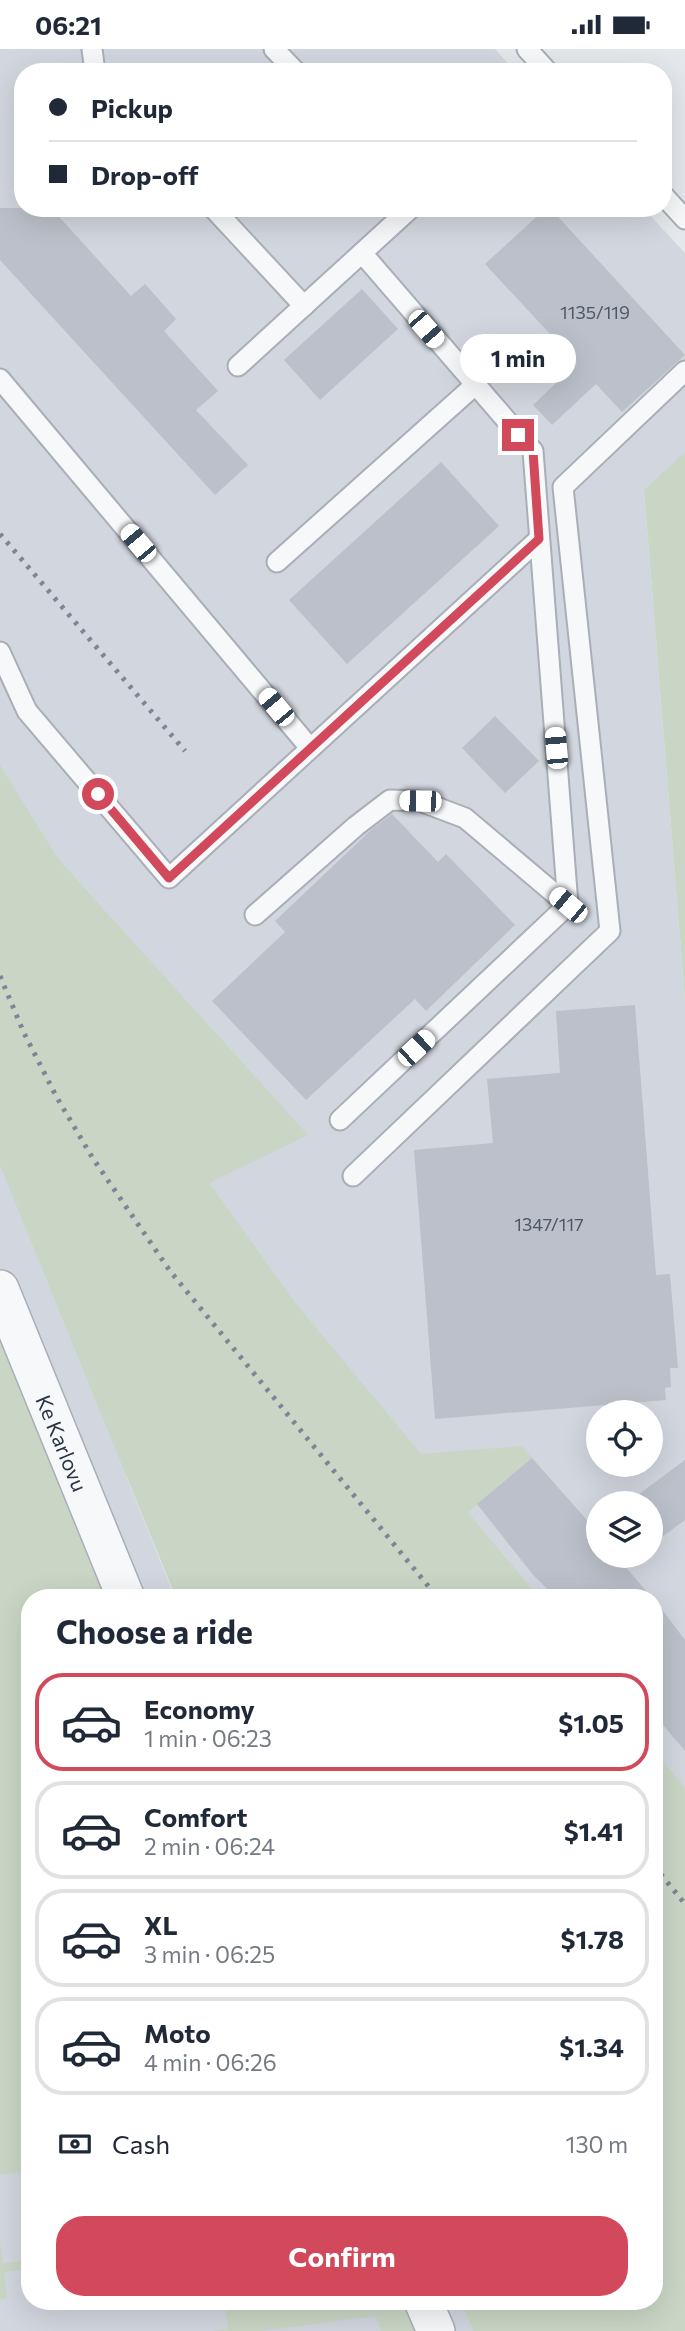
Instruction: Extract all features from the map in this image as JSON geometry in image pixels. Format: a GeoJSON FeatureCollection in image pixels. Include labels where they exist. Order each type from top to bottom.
{"type":"FeatureCollection","features":[{"type":"Feature","properties":{"kind":"street","name":"Ke Karlovu"},"geometry":{"type":"LineString","coordinates":[[0,1289],[122,1589]]}},
{"type":"Feature","properties":{"kind":"street"},"geometry":{"type":"LineString","coordinates":[[427,2310],[436,2331]]}},
{"type":"Feature","properties":{"kind":"lane"},"geometry":{"type":"LineString","coordinates":[[274,49],[287,63]]}},
{"type":"Feature","properties":{"kind":"lane"},"geometry":{"type":"LineString","coordinates":[[527,49],[540,63]]}},
{"type":"Feature","properties":{"kind":"lane"},"geometry":{"type":"LineString","coordinates":[[672,205],[685,219]]}},
{"type":"Feature","properties":{"kind":"lane"},"geometry":{"type":"LineString","coordinates":[[221,217],[304,306]]}},
{"type":"Feature","properties":{"kind":"lane"},"geometry":{"type":"LineString","coordinates":[[238,366],[401,217]]}},
{"type":"Feature","properties":{"kind":"lane"},"geometry":{"type":"LineString","coordinates":[[362,253],[533,451],[568,905]]}},
{"type":"Feature","properties":{"kind":"lane"},"geometry":{"type":"LineString","coordinates":[[353,1176],[610,931],[563,487],[685,371]]}},
{"type":"Feature","properties":{"kind":"lane"},"geometry":{"type":"LineString","coordinates":[[0,379],[310,748]]}},
{"type":"Feature","properties":{"kind":"lane"},"geometry":{"type":"LineString","coordinates":[[277,562],[475,385]]}},
{"type":"Feature","properties":{"kind":"lane"},"geometry":{"type":"LineString","coordinates":[[0,652],[27,711],[169,878],[539,539]]}},
{"type":"Feature","properties":{"kind":"lane"},"geometry":{"type":"LineString","coordinates":[[254,915],[390,800],[420,801],[466,818],[568,905]]}},
{"type":"Feature","properties":{"kind":"lane"},"geometry":{"type":"LineString","coordinates":[[340,1120],[568,905]]}},
{"type":"Feature","properties":{"kind":"shaded area"},"geometry":{"type":"Polygon","coordinates":[[[0,49],[495,49],[508,63],[14,63],[14,217],[651,217],[685,253],[685,452],[644,491],[685,1000],[685,1787],[663,1761],[663,1589],[532,1589],[468,1512],[126,1476],[171,1589],[21,1589],[21,2310],[465,2310],[473,2331],[0,2331],[0,49]]]}},
{"type":"Feature","properties":{"kind":"green space"},"geometry":{"type":"Polygon","coordinates":[[[685,452],[685,1000],[644,490],[685,452]]]}},
{"type":"Feature","properties":{"kind":"green space"},"geometry":{"type":"Polygon","coordinates":[[[0,765],[59,860],[308,1135],[209,1183],[297,1305],[421,1454],[522,1446],[532,1458],[468,1512],[532,1589],[172,1589],[0,1165],[0,765]]]}},
{"type":"Feature","properties":{"kind":"green space"},"geometry":{"type":"Polygon","coordinates":[[[0,1330],[106,1589],[21,1589],[21,2172],[0,2175],[0,1330]]]}},
{"type":"Feature","properties":{"kind":"green space"},"geometry":{"type":"Polygon","coordinates":[[[663,1761],[685,1787],[685,2331],[473,2331],[465,2310],[663,2310],[663,1761]]]}},
{"type":"Feature","properties":{"kind":"green space"},"geometry":{"type":"Polygon","coordinates":[[[0,2242],[3,2263],[21,2261],[21,2270],[4,2272],[7,2298],[0,2299],[0,2242]]]}},
{"type":"Feature","properties":{"kind":"green space"},"geometry":{"type":"Polygon","coordinates":[[[226,2310],[410,2310],[419,2331],[381,2331],[375,2316],[262,2331],[212,2331],[228,2329],[226,2310]]]}},
{"type":"Feature","properties":{"kind":"building"},"geometry":{"type":"Polygon","coordinates":[[[0,208],[14,208],[14,217],[59,217],[131,296],[145,284],[176,319],[164,331],[218,391],[196,410],[248,465],[215,495],[0,260],[0,208]]]}},
{"type":"Feature","properties":{"kind":"building"},"geometry":{"type":"Polygon","coordinates":[[[536,217],[558,217],[685,355],[622,412],[596,384],[552,425],[533,405],[577,363],[485,264],[536,217]]]}},
{"type":"Feature","properties":{"kind":"building"},"geometry":{"type":"Polygon","coordinates":[[[362,289],[398,329],[320,400],[284,360],[362,289]]]}},
{"type":"Feature","properties":{"kind":"building"},"geometry":{"type":"Polygon","coordinates":[[[441,462],[499,526],[347,664],[289,600],[441,462]]]}},
{"type":"Feature","properties":{"kind":"building"},"geometry":{"type":"Polygon","coordinates":[[[495,716],[539,761],[505,793],[462,748],[495,716]]]}},
{"type":"Feature","properties":{"kind":"building"},"geometry":{"type":"Polygon","coordinates":[[[392,814],[438,862],[446,854],[515,925],[426,1011],[415,999],[306,1100],[212,1001],[285,932],[275,921],[371,830],[392,814]]]}},
{"type":"Feature","properties":{"kind":"building"},"geometry":{"type":"Polygon","coordinates":[[[635,1005],[656,1275],[670,1274],[678,1368],[670,1368],[671,1387],[665,1388],[666,1400],[586,1400],[586,1407],[435,1419],[414,1150],[493,1143],[487,1079],[560,1073],[556,1011],[635,1005]]]}},
{"type":"Feature","properties":{"kind":"building"},"geometry":{"type":"Polygon","coordinates":[[[532,1458],[586,1519],[586,1568],[627,1568],[644,1589],[548,1589],[534,1576],[477,1504],[532,1458]]]}},
{"type":"Feature","properties":{"kind":"building"},"geometry":{"type":"Polygon","coordinates":[[[685,1460],[685,1520],[663,1536],[663,1491],[643,1491],[685,1460]]]}},
{"type":"Feature","properties":{"kind":"building"},"geometry":{"type":"Polygon","coordinates":[[[663,1611],[685,1640],[685,1751],[663,1725],[663,1611]]]}},
{"type":"Feature","properties":{"kind":"railway"},"geometry":{"type":"LineString","coordinates":[[0,534],[185,751]]}},
{"type":"Feature","properties":{"kind":"railway"},"geometry":{"type":"LineString","coordinates":[[0,976],[24,1033],[56,1096],[92,1157],[170,1271],[431,1589]]}},
{"type":"Feature","properties":{"kind":"railway"},"geometry":{"type":"LineString","coordinates":[[663,1877],[685,1904]]}},
{"type":"Feature","properties":{"kind":"route"},"geometry":{"type":"LineString","coordinates":[[98,794],[169,878],[539,539],[533,451],[518,435]]}}]}
